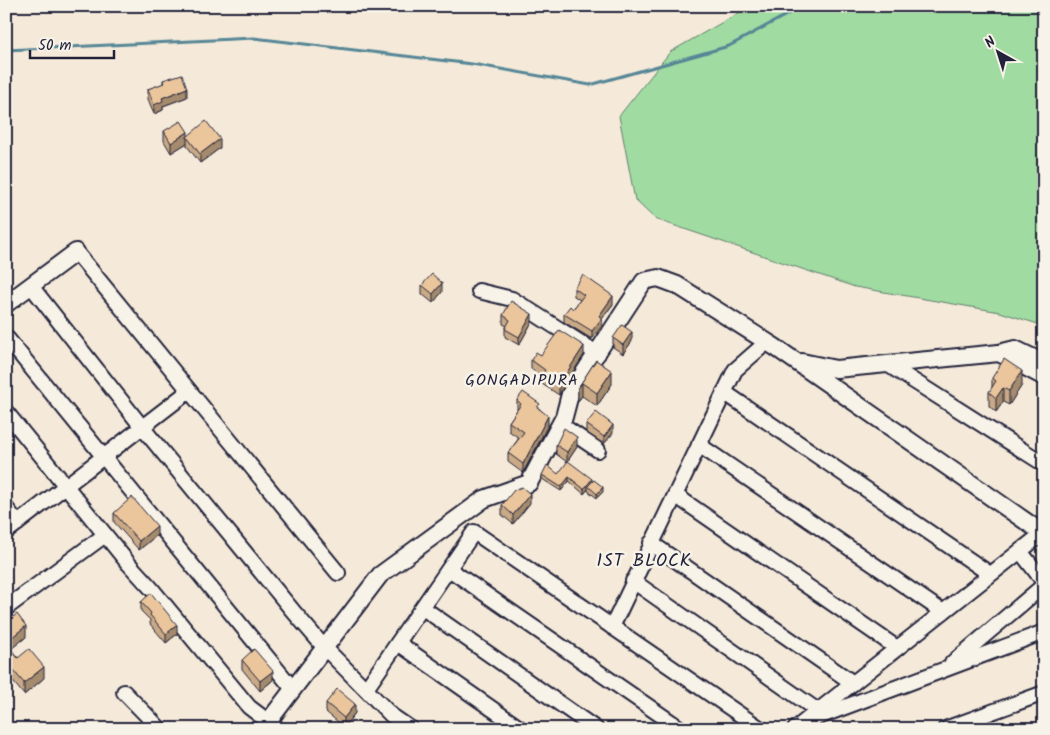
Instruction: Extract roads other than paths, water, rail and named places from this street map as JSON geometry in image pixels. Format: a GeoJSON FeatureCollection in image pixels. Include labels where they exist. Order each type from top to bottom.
{"type":"FeatureCollection","features":[{"type":"Feature","properties":{"kind":"street"},"geometry":{"type":"LineString","coordinates":[[6,304],[76,252],[338,573]]}},
{"type":"Feature","properties":{"kind":"street"},"geometry":{"type":"LineString","coordinates":[[6,412],[105,535],[249,707],[269,727],[293,689],[380,575],[484,499],[529,483],[560,424],[570,394],[598,354],[644,281],[658,278],[677,285],[767,342],[1043,533],[798,726]]}},
{"type":"Feature","properties":{"kind":"street"},"geometry":{"type":"LineString","coordinates":[[31,286],[142,427],[324,647],[392,716],[411,729]]}},
{"type":"Feature","properties":{"kind":"street"},"geometry":{"type":"LineString","coordinates":[[479,291],[512,299],[598,354]]}},
{"type":"Feature","properties":{"kind":"street"},"geometry":{"type":"LineString","coordinates":[[6,337],[293,689]]}},
{"type":"Feature","properties":{"kind":"street"},"geometry":{"type":"LineString","coordinates":[[612,627],[734,370],[767,342]]}},
{"type":"Feature","properties":{"kind":"street"},"geometry":{"type":"LineString","coordinates":[[795,361],[836,369],[999,353],[1014,349],[1044,363]]}},
{"type":"Feature","properties":{"kind":"street"},"geometry":{"type":"LineString","coordinates":[[999,353],[1044,377]]}},
{"type":"Feature","properties":{"kind":"street"},"geometry":{"type":"LineString","coordinates":[[887,364],[1044,464]]}},
{"type":"Feature","properties":{"kind":"street"},"geometry":{"type":"LineString","coordinates":[[6,532],[189,391]]}},
{"type":"Feature","properties":{"kind":"street"},"geometry":{"type":"LineString","coordinates":[[724,392],[990,574]]}},
{"type":"Feature","properties":{"kind":"street"},"geometry":{"type":"LineString","coordinates":[[560,424],[598,450]]}},
{"type":"Feature","properties":{"kind":"street"},"geometry":{"type":"LineString","coordinates":[[698,445],[942,612]]}},
{"type":"Feature","properties":{"kind":"street"},"geometry":{"type":"LineString","coordinates":[[675,495],[897,648]]}},
{"type":"Feature","properties":{"kind":"street"},"geometry":{"type":"LineString","coordinates":[[6,508],[18,523]]}},
{"type":"Feature","properties":{"kind":"street"},"geometry":{"type":"LineString","coordinates":[[366,689],[474,532],[761,729]]}},
{"type":"Feature","properties":{"kind":"street"},"geometry":{"type":"LineString","coordinates":[[6,608],[105,535]]}},
{"type":"Feature","properties":{"kind":"street"},"geometry":{"type":"LineString","coordinates":[[651,543],[853,682]]}},
{"type":"Feature","properties":{"kind":"street"},"geometry":{"type":"LineString","coordinates":[[944,670],[1044,584],[1020,551]]}},
{"type":"Feature","properties":{"kind":"street"},"geometry":{"type":"LineString","coordinates":[[449,569],[681,729]]}},
{"type":"Feature","properties":{"kind":"street"},"geometry":{"type":"LineString","coordinates":[[634,581],[818,711]]}},
{"type":"Feature","properties":{"kind":"street"},"geometry":{"type":"LineString","coordinates":[[422,608],[596,729]]}},
{"type":"Feature","properties":{"kind":"street"},"geometry":{"type":"LineString","coordinates":[[798,726],[1044,632]]}},
{"type":"Feature","properties":{"kind":"street"},"geometry":{"type":"LineString","coordinates":[[398,643],[521,729]]}},
{"type":"Feature","properties":{"kind":"street"},"geometry":{"type":"LineString","coordinates":[[124,692],[160,729]]}},
{"type":"Feature","properties":{"kind":"street"},"geometry":{"type":"LineString","coordinates":[[945,729],[1044,693]]}},
{"type":"Feature","properties":{"kind":"waterway"},"geometry":{"type":"LineString","coordinates":[[6,50],[254,38],[472,64],[590,85],[729,46],[803,6]]}},
{"type":"Feature","properties":{"kind":"district","name":"GONGADIPURA"},"geometry":{"type":"Point","coordinates":[522,379]}},
{"type":"Feature","properties":{"kind":"district","name":"1ST BLOCK"},"geometry":{"type":"Point","coordinates":[644,560]}}]}
